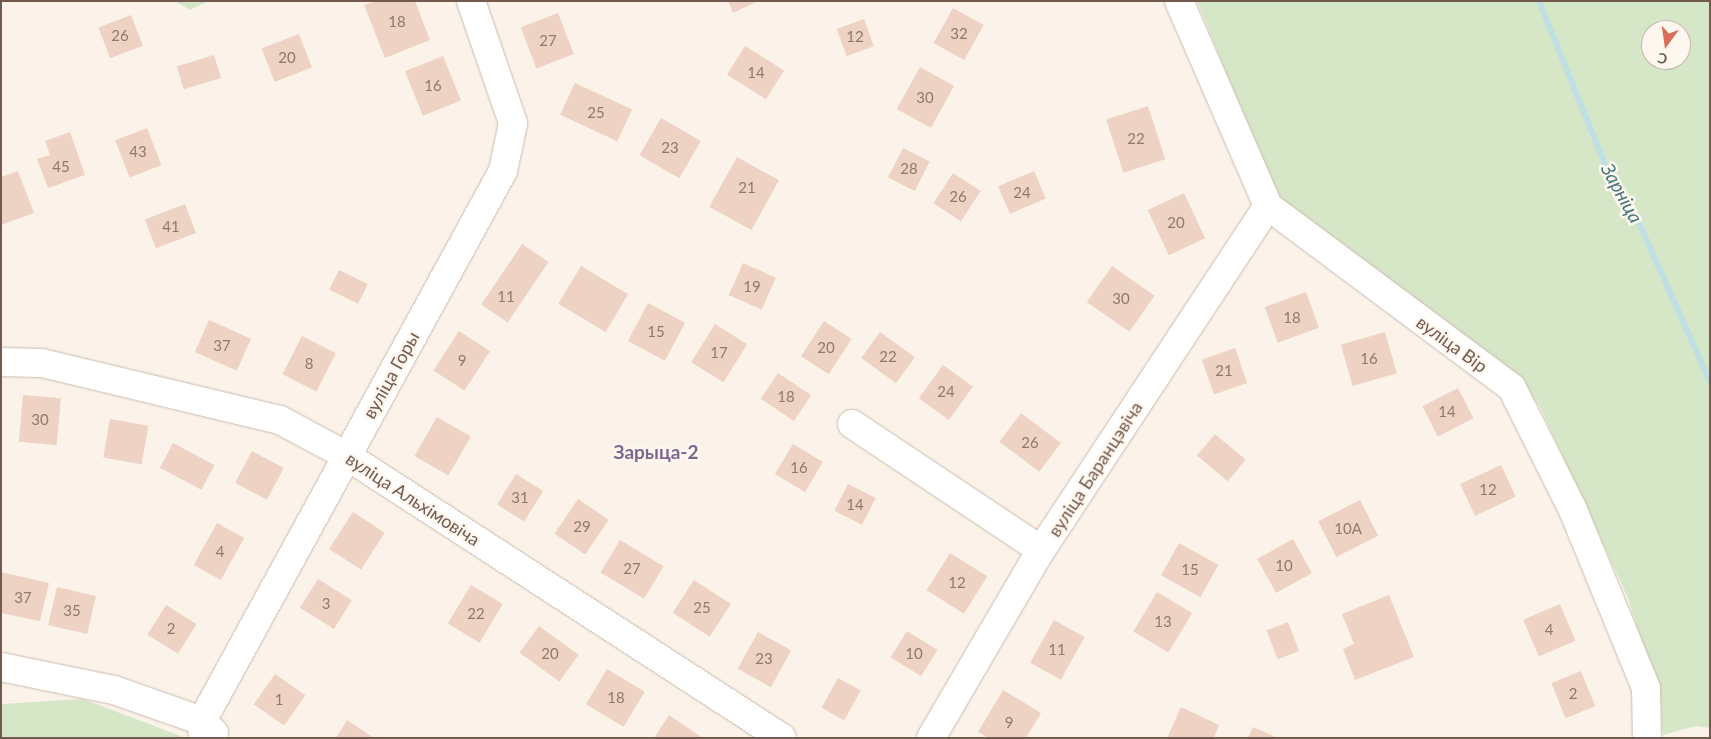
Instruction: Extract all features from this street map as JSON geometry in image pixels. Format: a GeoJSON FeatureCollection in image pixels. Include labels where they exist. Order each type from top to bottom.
{"type":"FeatureCollection","features":[{"type":"Feature","properties":{"kind":"street","name":"вуліца Горы"},"geometry":{"type":"LineString","coordinates":[[208,732],[347,456],[503,170],[513,123],[471,1]]}},
{"type":"Feature","properties":{"kind":"street","name":"вуліца Вір"},"geometry":{"type":"LineString","coordinates":[[1179,1],[1268,206],[1512,388],[1573,510],[1646,688],[1647,738]]}},
{"type":"Feature","properties":{"kind":"street","name":"вуліца Баранцэвіча"},"geometry":{"type":"LineString","coordinates":[[931,738],[1041,550],[1268,206]]}},
{"type":"Feature","properties":{"kind":"street","name":"вуліца Альхімовіча"},"geometry":{"type":"LineString","coordinates":[[1,362],[42,363],[280,420],[347,456],[782,738]]}},
{"type":"Feature","properties":{"kind":"street"},"geometry":{"type":"LineString","coordinates":[[852,424],[1041,550]]}},
{"type":"Feature","properties":{"kind":"street"},"geometry":{"type":"LineString","coordinates":[[1,668],[114,690],[208,732]]}},
{"type":"Feature","properties":{"kind":"green space"},"geometry":{"type":"Polygon","coordinates":[[[174,1],[209,1],[190,10],[174,1]]]}},
{"type":"Feature","properties":{"kind":"green space"},"geometry":{"type":"Polygon","coordinates":[[[1197,1],[1710,1],[1710,728],[1696,726],[1663,735],[1660,700],[1628,598],[1539,405],[1492,356],[1276,195],[1197,1]]]}},
{"type":"Feature","properties":{"kind":"green space"},"geometry":{"type":"Polygon","coordinates":[[[83,699],[186,738],[1,738],[1,704],[83,699]]]}},
{"type":"Feature","properties":{"kind":"building"},"geometry":{"type":"Polygon","coordinates":[[[376,1],[415,1],[430,40],[385,58],[364,5],[376,1]]]}},
{"type":"Feature","properties":{"kind":"building"},"geometry":{"type":"Polygon","coordinates":[[[728,1],[758,1],[733,13],[728,1]]]}},
{"type":"Feature","properties":{"kind":"building"},"geometry":{"type":"Polygon","coordinates":[[[953,8],[984,25],[964,60],[934,43],[953,8]]]}},
{"type":"Feature","properties":{"kind":"building"},"geometry":{"type":"Polygon","coordinates":[[[558,13],[574,54],[536,68],[521,27],[558,13]]]}},
{"type":"Feature","properties":{"kind":"building"},"geometry":{"type":"Polygon","coordinates":[[[131,15],[143,46],[110,58],[98,28],[131,15]]]}},
{"type":"Feature","properties":{"kind":"building"},"geometry":{"type":"Polygon","coordinates":[[[864,19],[874,46],[847,56],[837,29],[864,19]]]}},
{"type":"Feature","properties":{"kind":"building"},"geometry":{"type":"Polygon","coordinates":[[[299,34],[312,68],[275,82],[262,48],[299,34]]]}},
{"type":"Feature","properties":{"kind":"building"},"geometry":{"type":"Polygon","coordinates":[[[745,46],[784,70],[766,99],[727,75],[745,46]]]}},
{"type":"Feature","properties":{"kind":"building"},"geometry":{"type":"Polygon","coordinates":[[[214,55],[221,78],[184,89],[177,66],[214,55]]]}},
{"type":"Feature","properties":{"kind":"building"},"geometry":{"type":"Polygon","coordinates":[[[443,56],[461,101],[423,116],[405,71],[443,56]]]}},
{"type":"Feature","properties":{"kind":"building"},"geometry":{"type":"Polygon","coordinates":[[[920,67],[954,86],[931,128],[897,109],[920,67]]]}},
{"type":"Feature","properties":{"kind":"building"},"geometry":{"type":"Polygon","coordinates":[[[575,83],[632,110],[617,141],[560,115],[575,83]]]}},
{"type":"Feature","properties":{"kind":"building"},"geometry":{"type":"Polygon","coordinates":[[[1148,106],[1165,159],[1123,173],[1106,120],[1148,106]]]}},
{"type":"Feature","properties":{"kind":"building"},"geometry":{"type":"Polygon","coordinates":[[[661,118],[701,141],[679,178],[640,155],[661,118]]]}},
{"type":"Feature","properties":{"kind":"building"},"geometry":{"type":"Polygon","coordinates":[[[147,128],[161,165],[130,178],[115,140],[147,128]]]}},
{"type":"Feature","properties":{"kind":"building"},"geometry":{"type":"Polygon","coordinates":[[[70,132],[85,175],[48,188],[37,159],[50,155],[45,141],[70,132]]]}},
{"type":"Feature","properties":{"kind":"building"},"geometry":{"type":"Polygon","coordinates":[[[903,148],[930,162],[915,191],[888,177],[903,148]]]}},
{"type":"Feature","properties":{"kind":"building"},"geometry":{"type":"Polygon","coordinates":[[[737,157],[779,180],[751,230],[709,207],[737,157]]]}},
{"type":"Feature","properties":{"kind":"building"},"geometry":{"type":"Polygon","coordinates":[[[18,171],[34,213],[1,225],[1,177],[18,171]]]}},
{"type":"Feature","properties":{"kind":"building"},"geometry":{"type":"Polygon","coordinates":[[[1034,171],[1046,199],[1010,214],[998,186],[1034,171]]]}},
{"type":"Feature","properties":{"kind":"building"},"geometry":{"type":"Polygon","coordinates":[[[953,173],[981,191],[961,221],[933,203],[953,173]]]}},
{"type":"Feature","properties":{"kind":"building"},"geometry":{"type":"Polygon","coordinates":[[[1184,193],[1205,238],[1169,255],[1148,210],[1184,193]]]}},
{"type":"Feature","properties":{"kind":"building"},"geometry":{"type":"Polygon","coordinates":[[[185,204],[196,233],[156,248],[145,219],[185,204]]]}},
{"type":"Feature","properties":{"kind":"building"},"geometry":{"type":"Polygon","coordinates":[[[522,244],[549,262],[508,322],[481,305],[522,244]]]}},
{"type":"Feature","properties":{"kind":"building"},"geometry":{"type":"Polygon","coordinates":[[[743,263],[776,278],[762,310],[729,295],[743,263]]]}},
{"type":"Feature","properties":{"kind":"building"},"geometry":{"type":"Polygon","coordinates":[[[581,266],[628,294],[605,332],[558,304],[581,266]]]}},
{"type":"Feature","properties":{"kind":"building"},"geometry":{"type":"Polygon","coordinates":[[[1112,266],[1155,296],[1129,332],[1087,302],[1112,266]]]}},
{"type":"Feature","properties":{"kind":"building"},"geometry":{"type":"Polygon","coordinates":[[[339,270],[368,284],[358,304],[329,290],[339,270]]]}},
{"type":"Feature","properties":{"kind":"building"},"geometry":{"type":"Polygon","coordinates":[[[1306,292],[1319,328],[1278,343],[1265,307],[1306,292]]]}},
{"type":"Feature","properties":{"kind":"building"},"geometry":{"type":"Polygon","coordinates":[[[648,303],[685,323],[665,361],[628,341],[648,303]]]}},
{"type":"Feature","properties":{"kind":"building"},"geometry":{"type":"Polygon","coordinates":[[[209,320],[251,339],[237,371],[195,352],[209,320]]]}},
{"type":"Feature","properties":{"kind":"building"},"geometry":{"type":"Polygon","coordinates":[[[824,321],[852,339],[829,374],[801,356],[824,321]]]}},
{"type":"Feature","properties":{"kind":"building"},"geometry":{"type":"Polygon","coordinates":[[[715,324],[747,344],[723,382],[691,362],[715,324]]]}},
{"type":"Feature","properties":{"kind":"building"},"geometry":{"type":"Polygon","coordinates":[[[459,331],[490,351],[464,391],[433,370],[459,331]]]}},
{"type":"Feature","properties":{"kind":"building"},"geometry":{"type":"Polygon","coordinates":[[[880,332],[915,357],[896,383],[861,358],[880,332]]]}},
{"type":"Feature","properties":{"kind":"building"},"geometry":{"type":"Polygon","coordinates":[[[1385,332],[1397,373],[1353,386],[1341,345],[1385,332]]]}},
{"type":"Feature","properties":{"kind":"building"},"geometry":{"type":"Polygon","coordinates":[[[302,336],[336,353],[316,392],[282,374],[302,336]]]}},
{"type":"Feature","properties":{"kind":"building"},"geometry":{"type":"Polygon","coordinates":[[[1235,348],[1247,383],[1214,394],[1202,359],[1235,348]]]}},
{"type":"Feature","properties":{"kind":"building"},"geometry":{"type":"Polygon","coordinates":[[[943,365],[973,387],[949,420],[919,398],[943,365]]]}},
{"type":"Feature","properties":{"kind":"building"},"geometry":{"type":"Polygon","coordinates":[[[778,373],[811,395],[794,421],[761,399],[778,373]]]}},
{"type":"Feature","properties":{"kind":"building"},"geometry":{"type":"Polygon","coordinates":[[[1458,388],[1473,418],[1438,436],[1422,406],[1458,388]]]}},
{"type":"Feature","properties":{"kind":"building"},"geometry":{"type":"Polygon","coordinates":[[[23,395],[61,398],[57,445],[19,442],[23,395]]]}},
{"type":"Feature","properties":{"kind":"building"},"geometry":{"type":"Polygon","coordinates":[[[1021,413],[1061,443],[1039,472],[999,442],[1021,413]]]}},
{"type":"Feature","properties":{"kind":"building"},"geometry":{"type":"Polygon","coordinates":[[[437,417],[471,436],[448,475],[414,456],[437,417]]]}},
{"type":"Feature","properties":{"kind":"building"},"geometry":{"type":"Polygon","coordinates":[[[110,419],[148,426],[142,464],[103,457],[110,419]]]}},
{"type":"Feature","properties":{"kind":"building"},"geometry":{"type":"Polygon","coordinates":[[[1215,434],[1246,460],[1228,481],[1197,455],[1215,434]]]}},
{"type":"Feature","properties":{"kind":"building"},"geometry":{"type":"Polygon","coordinates":[[[173,443],[214,465],[201,490],[160,468],[173,443]]]}},
{"type":"Feature","properties":{"kind":"building"},"geometry":{"type":"Polygon","coordinates":[[[793,444],[823,462],[805,492],[775,474],[793,444]]]}},
{"type":"Feature","properties":{"kind":"building"},"geometry":{"type":"Polygon","coordinates":[[[252,451],[284,468],[267,500],[235,483],[252,451]]]}},
{"type":"Feature","properties":{"kind":"building"},"geometry":{"type":"Polygon","coordinates":[[[1501,465],[1516,497],[1475,516],[1460,484],[1501,465]]]}},
{"type":"Feature","properties":{"kind":"building"},"geometry":{"type":"Polygon","coordinates":[[[516,474],[543,491],[524,521],[497,505],[516,474]]]}},
{"type":"Feature","properties":{"kind":"building"},"geometry":{"type":"Polygon","coordinates":[[[848,484],[876,498],[862,525],[834,511],[848,484]]]}},
{"type":"Feature","properties":{"kind":"building"},"geometry":{"type":"Polygon","coordinates":[[[578,499],[609,520],[585,555],[555,534],[578,499]]]}},
{"type":"Feature","properties":{"kind":"building"},"geometry":{"type":"Polygon","coordinates":[[[1360,500],[1378,536],[1336,557],[1318,521],[1360,500]]]}},
{"type":"Feature","properties":{"kind":"building"},"geometry":{"type":"Polygon","coordinates":[[[353,512],[385,533],[361,570],[329,549],[353,512]]]}},
{"type":"Feature","properties":{"kind":"building"},"geometry":{"type":"Polygon","coordinates":[[[217,523],[244,538],[221,580],[194,565],[217,523]]]}},
{"type":"Feature","properties":{"kind":"building"},"geometry":{"type":"Polygon","coordinates":[[[1293,539],[1312,573],[1276,593],[1257,559],[1293,539]]]}},
{"type":"Feature","properties":{"kind":"building"},"geometry":{"type":"Polygon","coordinates":[[[620,540],[664,566],[644,599],[600,573],[620,540]]]}},
{"type":"Feature","properties":{"kind":"building"},"geometry":{"type":"Polygon","coordinates":[[[1179,543],[1218,565],[1200,597],[1161,575],[1179,543]]]}},
{"type":"Feature","properties":{"kind":"building"},"geometry":{"type":"Polygon","coordinates":[[[950,553],[987,576],[964,614],[927,590],[950,553]]]}},
{"type":"Feature","properties":{"kind":"building"},"geometry":{"type":"Polygon","coordinates":[[[1,572],[49,583],[40,621],[1,613],[1,572]]]}},
{"type":"Feature","properties":{"kind":"building"},"geometry":{"type":"Polygon","coordinates":[[[318,579],[352,600],[334,629],[300,608],[318,579]]]}},
{"type":"Feature","properties":{"kind":"building"},"geometry":{"type":"Polygon","coordinates":[[[694,580],[731,604],[710,637],[673,613],[694,580]]]}},
{"type":"Feature","properties":{"kind":"building"},"geometry":{"type":"Polygon","coordinates":[[[471,585],[503,604],[480,643],[448,624],[471,585]]]}},
{"type":"Feature","properties":{"kind":"building"},"geometry":{"type":"Polygon","coordinates":[[[57,587],[96,596],[87,634],[48,625],[57,587]]]}},
{"type":"Feature","properties":{"kind":"building"},"geometry":{"type":"Polygon","coordinates":[[[1157,592],[1192,613],[1168,653],[1133,631],[1157,592]]]}},
{"type":"Feature","properties":{"kind":"building"},"geometry":{"type":"Polygon","coordinates":[[[1389,595],[1414,657],[1355,680],[1343,649],[1354,644],[1342,614],[1389,595]]]}},
{"type":"Feature","properties":{"kind":"building"},"geometry":{"type":"Polygon","coordinates":[[[1560,604],[1576,641],[1539,656],[1523,620],[1560,604]]]}},
{"type":"Feature","properties":{"kind":"building"},"geometry":{"type":"Polygon","coordinates":[[[166,605],[197,624],[178,654],[147,635],[166,605]]]}},
{"type":"Feature","properties":{"kind":"building"},"geometry":{"type":"Polygon","coordinates":[[[1054,620],[1085,637],[1061,680],[1030,663],[1054,620]]]}},
{"type":"Feature","properties":{"kind":"building"},"geometry":{"type":"Polygon","coordinates":[[[1288,622],[1299,651],[1278,659],[1267,630],[1288,622]]]}},
{"type":"Feature","properties":{"kind":"building"},"geometry":{"type":"Polygon","coordinates":[[[539,626],[579,655],[559,681],[520,653],[539,626]]]}},
{"type":"Feature","properties":{"kind":"building"},"geometry":{"type":"Polygon","coordinates":[[[907,631],[938,650],[921,676],[891,657],[907,631]]]}},
{"type":"Feature","properties":{"kind":"building"},"geometry":{"type":"Polygon","coordinates":[[[758,632],[791,650],[771,687],[738,669],[758,632]]]}},
{"type":"Feature","properties":{"kind":"building"},"geometry":{"type":"Polygon","coordinates":[[[607,669],[645,692],[624,727],[586,704],[607,669]]]}},
{"type":"Feature","properties":{"kind":"building"},"geometry":{"type":"Polygon","coordinates":[[[1581,671],[1595,706],[1566,718],[1551,683],[1581,671]]]}},
{"type":"Feature","properties":{"kind":"building"},"geometry":{"type":"Polygon","coordinates":[[[275,674],[305,695],[284,726],[254,704],[275,674]]]}},
{"type":"Feature","properties":{"kind":"building"},"geometry":{"type":"Polygon","coordinates":[[[838,678],[861,691],[844,720],[822,708],[838,678]]]}},
{"type":"Feature","properties":{"kind":"building"},"geometry":{"type":"Polygon","coordinates":[[[1003,690],[1041,713],[1026,738],[988,738],[978,732],[1003,690]]]}},
{"type":"Feature","properties":{"kind":"building"},"geometry":{"type":"Polygon","coordinates":[[[1181,707],[1219,725],[1214,738],[1167,738],[1181,707]]]}},
{"type":"Feature","properties":{"kind":"building"},"geometry":{"type":"Polygon","coordinates":[[[669,715],[703,738],[654,738],[669,715]]]}},
{"type":"Feature","properties":{"kind":"building"},"geometry":{"type":"Polygon","coordinates":[[[347,720],[374,738],[336,738],[347,720]]]}},
{"type":"Feature","properties":{"kind":"building"},"geometry":{"type":"Polygon","coordinates":[[[1253,727],[1278,738],[1248,738],[1253,727]]]}},
{"type":"Feature","properties":{"kind":"waterway","name":"Зарніца"},"geometry":{"type":"LineString","coordinates":[[1539,1],[1611,179],[1639,223],[1710,382]]}},
{"type":"Feature","properties":{"kind":"district","name":"Зарыца-2"},"geometry":{"type":"Point","coordinates":[656,452]}}]}
